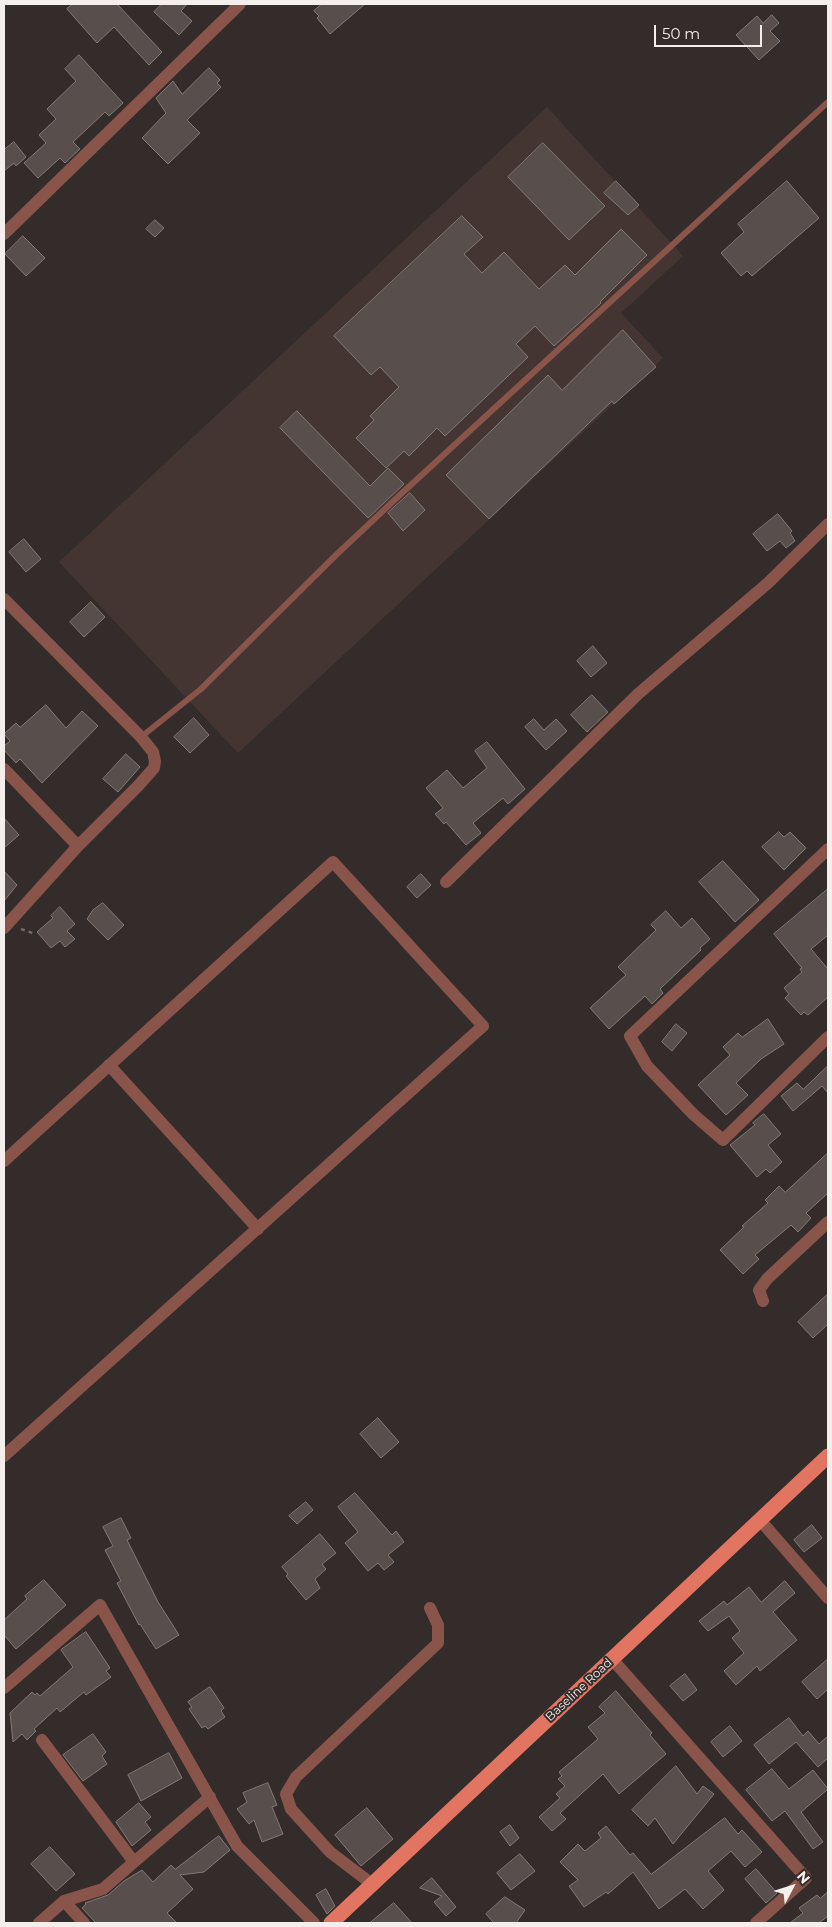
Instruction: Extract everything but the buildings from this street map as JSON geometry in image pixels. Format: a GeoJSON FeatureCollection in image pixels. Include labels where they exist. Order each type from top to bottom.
{"type":"FeatureCollection","features":[{"type":"Feature","properties":{"kind":"main road","name":"Baseline Road"},"geometry":{"type":"LineString","coordinates":[[330,1923],[828,1456]]}},
{"type":"Feature","properties":{"kind":"street"},"geometry":{"type":"LineString","coordinates":[[4,234],[240,4]]}},
{"type":"Feature","properties":{"kind":"street"},"geometry":{"type":"LineString","coordinates":[[446,882],[638,694],[768,583],[828,524]]}},
{"type":"Feature","properties":{"kind":"street"},"geometry":{"type":"LineString","coordinates":[[4,599],[141,737],[153,752],[155,761],[154,768],[78,846],[4,928]]}},
{"type":"Feature","properties":{"kind":"street"},"geometry":{"type":"LineString","coordinates":[[4,769],[78,846]]}},
{"type":"Feature","properties":{"kind":"street"},"geometry":{"type":"LineString","coordinates":[[828,849],[630,1036],[647,1066],[694,1115],[723,1140],[828,1037]]}},
{"type":"Feature","properties":{"kind":"street"},"geometry":{"type":"LineString","coordinates":[[4,1161],[333,862],[483,1026],[4,1456]]}},
{"type":"Feature","properties":{"kind":"street"},"geometry":{"type":"LineString","coordinates":[[109,1065],[258,1229]]}},
{"type":"Feature","properties":{"kind":"street"},"geometry":{"type":"LineString","coordinates":[[762,1301],[759,1290],[767,1279],[828,1222]]}},
{"type":"Feature","properties":{"kind":"street"},"geometry":{"type":"LineString","coordinates":[[760,1520],[828,1598]]}},
{"type":"Feature","properties":{"kind":"street"},"geometry":{"type":"LineString","coordinates":[[4,1688],[100,1605],[237,1846],[314,1923]]}},
{"type":"Feature","properties":{"kind":"street"},"geometry":{"type":"LineString","coordinates":[[372,1884],[330,1852],[292,1809],[286,1794],[296,1776],[438,1642],[438,1625],[430,1608]]}},
{"type":"Feature","properties":{"kind":"street"},"geometry":{"type":"LineString","coordinates":[[612,1658],[806,1878],[756,1923]]}},
{"type":"Feature","properties":{"kind":"street"},"geometry":{"type":"LineString","coordinates":[[42,1740],[134,1862]]}},
{"type":"Feature","properties":{"kind":"street"},"geometry":{"type":"LineString","coordinates":[[39,1923],[64,1901],[103,1889],[210,1797]]}},
{"type":"Feature","properties":{"kind":"street"},"geometry":{"type":"LineString","coordinates":[[64,1901],[84,1923]]}},
{"type":"Feature","properties":{"kind":"lane"},"geometry":{"type":"LineString","coordinates":[[141,737],[201,689],[387,507],[828,102]]}},
{"type":"Feature","properties":{"kind":"shaded area"},"geometry":{"type":"Polygon","coordinates":[[[547,107],[683,256],[621,313],[663,358],[238,753],[59,562],[547,107]]]}}]}
